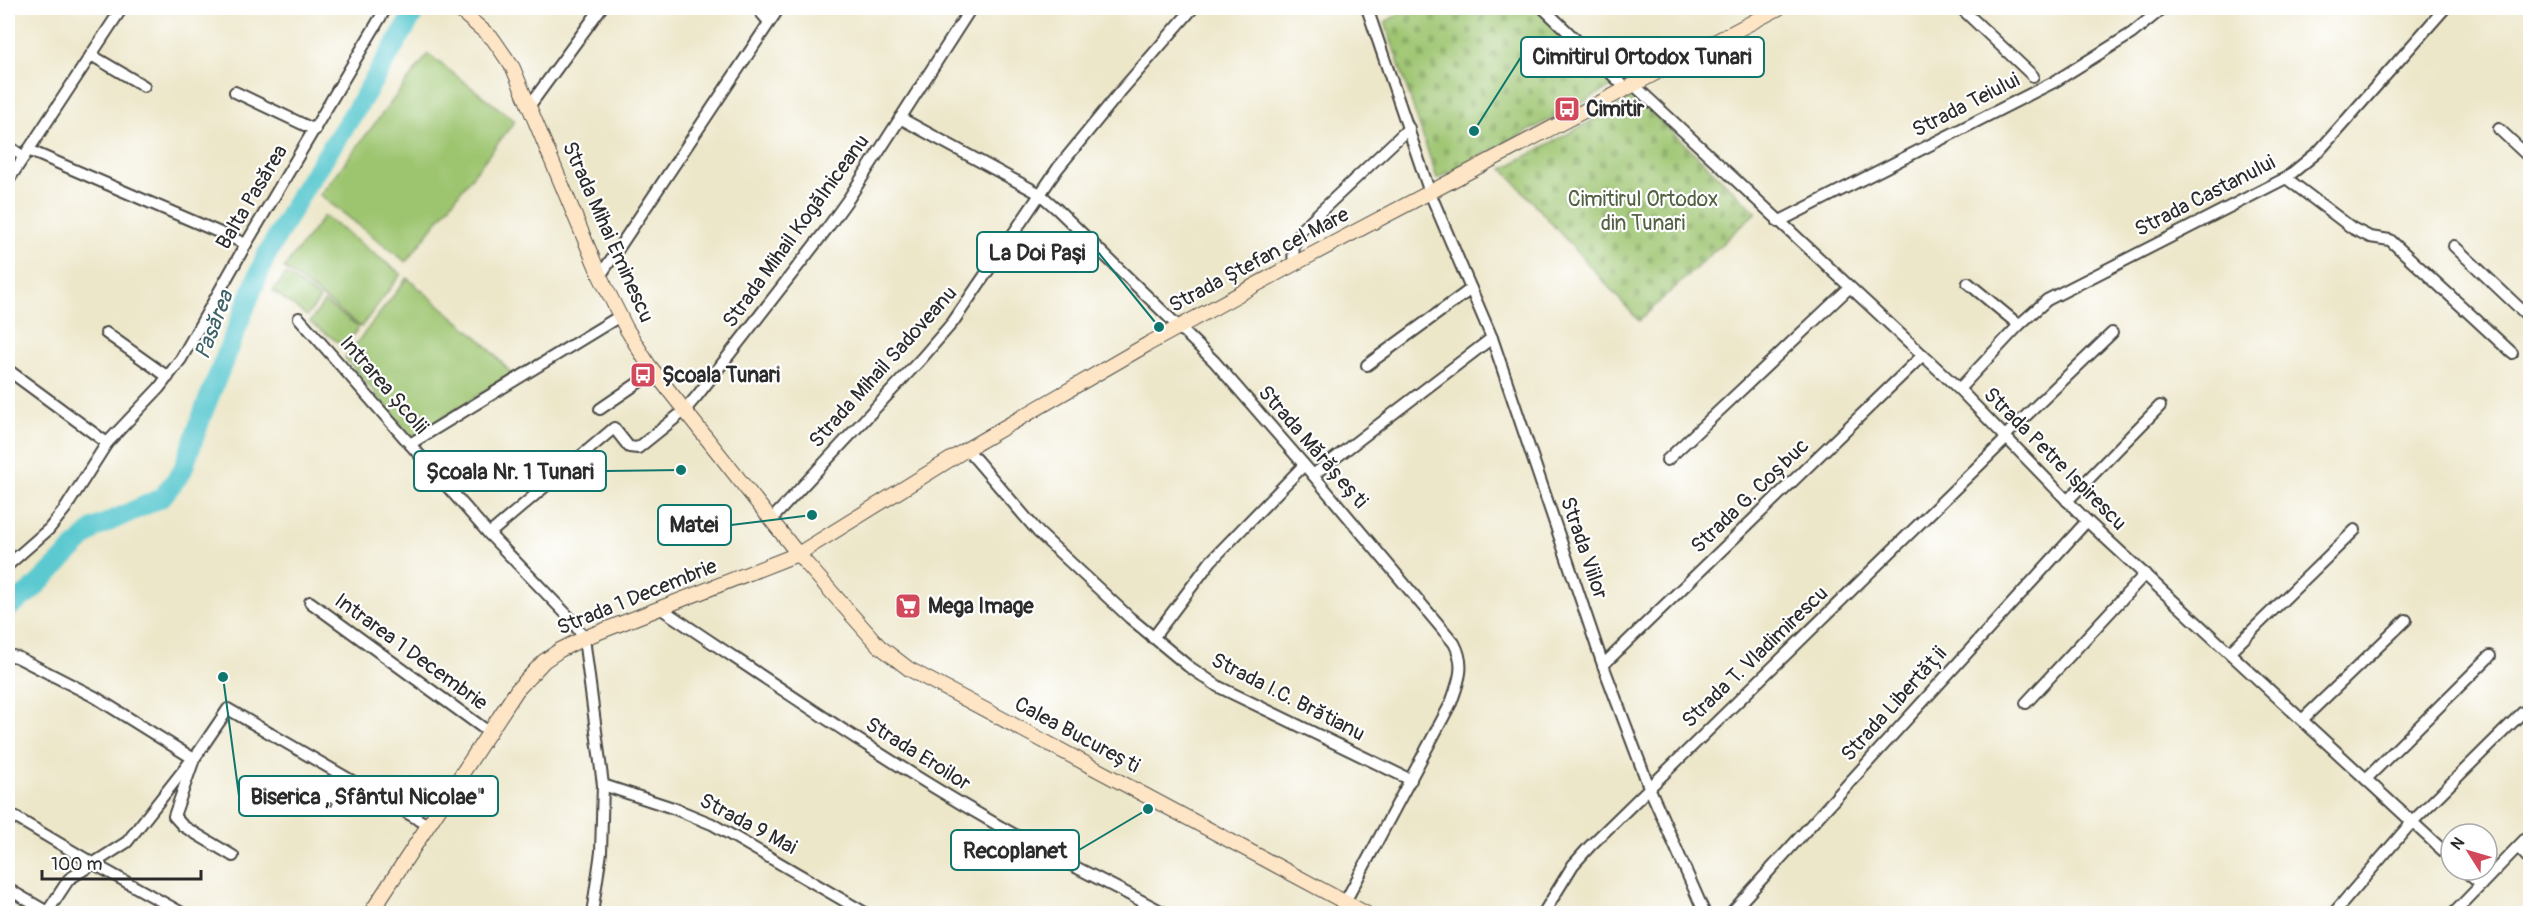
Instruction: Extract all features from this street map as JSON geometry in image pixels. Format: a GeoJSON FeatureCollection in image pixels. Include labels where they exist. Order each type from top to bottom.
{"type":"FeatureCollection","features":[{"type":"Feature","properties":{"kind":"main road","name":"Strada Mihai Eminescu"},"geometry":{"type":"LineString","coordinates":[[458,8],[483,28],[504,53],[530,105],[600,276],[620,316],[654,372],[798,554]]}},
{"type":"Feature","properties":{"kind":"main road","name":"Strada Ștefan cel Mare"},"geometry":{"type":"LineString","coordinates":[[798,554],[967,449],[1178,327],[1779,8]]}},
{"type":"Feature","properties":{"kind":"main road","name":"Strada 1 Decembrie"},"geometry":{"type":"LineString","coordinates":[[370,914],[530,674],[544,660],[584,638],[798,554]]}},
{"type":"Feature","properties":{"kind":"main road","name":"Calea București"},"geometry":{"type":"LineString","coordinates":[[798,554],[879,646],[900,664],[1355,909]]}},
{"type":"Feature","properties":{"kind":"street"},"geometry":{"type":"LineString","coordinates":[[8,181],[122,8]]}},
{"type":"Feature","properties":{"kind":"street","name":"Balta Pasărea"},"geometry":{"type":"LineString","coordinates":[[8,565],[49,529],[65,510],[107,443],[168,377],[192,340],[246,243],[386,8]]}},
{"type":"Feature","properties":{"kind":"street"},"geometry":{"type":"LineString","coordinates":[[530,105],[601,8]]}},
{"type":"Feature","properties":{"kind":"street"},"geometry":{"type":"LineString","coordinates":[[757,8],[769,22]]}},
{"type":"Feature","properties":{"kind":"street"},"geometry":{"type":"LineString","coordinates":[[600,276],[779,8]]}},
{"type":"Feature","properties":{"kind":"street","name":"Strada Mihail Kogălniceanu"},"geometry":{"type":"LineString","coordinates":[[489,534],[614,428],[629,447],[638,448],[684,411],[826,230],[971,8]]}},
{"type":"Feature","properties":{"kind":"street","name":"Strada Mihail Sadoveanu"},"geometry":{"type":"LineString","coordinates":[[771,520],[953,322],[1040,194],[1092,125],[1193,8]]}},
{"type":"Feature","properties":{"kind":"street","name":"Strada Viilor"},"geometry":{"type":"LineString","coordinates":[[1367,8],[1430,193],[1492,338],[1604,665],[1649,787],[1705,914]]}},
{"type":"Feature","properties":{"kind":"street","name":"Strada Petre Ispirescu"},"geometry":{"type":"LineString","coordinates":[[1543,8],[1923,355],[2087,521],[2439,847]]}},
{"type":"Feature","properties":{"kind":"street"},"geometry":{"type":"LineString","coordinates":[[1961,8],[2034,76]]}},
{"type":"Feature","properties":{"kind":"street","name":"Strada Teiului"},"geometry":{"type":"LineString","coordinates":[[1778,222],[2055,82],[2131,34],[2163,8]]}},
{"type":"Feature","properties":{"kind":"street","name":"Strada Castanului"},"geometry":{"type":"LineString","coordinates":[[1959,389],[2019,325],[2047,300],[2286,178],[2319,151],[2445,8]]}},
{"type":"Feature","properties":{"kind":"street"},"geometry":{"type":"LineString","coordinates":[[91,55],[144,86]]}},
{"type":"Feature","properties":{"kind":"street"},"geometry":{"type":"LineString","coordinates":[[235,92],[315,130]]}},
{"type":"Feature","properties":{"kind":"street","name":"Strada Mărășești"},"geometry":{"type":"LineString","coordinates":[[900,118],[1040,194],[1214,361],[1454,643],[1459,653],[1462,669],[1451,703],[1411,780],[1355,909]]}},
{"type":"Feature","properties":{"kind":"street"},"geometry":{"type":"LineString","coordinates":[[1294,264],[1295,240],[1303,228],[1408,128]]}},
{"type":"Feature","properties":{"kind":"street"},"geometry":{"type":"LineString","coordinates":[[2499,129],[2530,158]]}},
{"type":"Feature","properties":{"kind":"street"},"geometry":{"type":"LineString","coordinates":[[8,146],[246,243]]}},
{"type":"Feature","properties":{"kind":"street"},"geometry":{"type":"LineString","coordinates":[[2286,178],[2352,228],[2370,237],[2390,240],[2512,353]]}},
{"type":"Feature","properties":{"kind":"street"},"geometry":{"type":"LineString","coordinates":[[2454,246],[2530,318]]}},
{"type":"Feature","properties":{"kind":"street"},"geometry":{"type":"LineString","coordinates":[[1968,283],[2019,325]]}},
{"type":"Feature","properties":{"kind":"street"},"geometry":{"type":"LineString","coordinates":[[1667,460],[1849,288]]}},
{"type":"Feature","properties":{"kind":"street"},"geometry":{"type":"LineString","coordinates":[[1367,366],[1471,289]]}},
{"type":"Feature","properties":{"kind":"street"},"geometry":{"type":"LineString","coordinates":[[410,444],[620,316]]}},
{"type":"Feature","properties":{"kind":"street","name":"Intrarea Școlii"},"geometry":{"type":"LineString","coordinates":[[299,318],[489,534],[570,618],[584,638]]}},
{"type":"Feature","properties":{"kind":"street"},"geometry":{"type":"LineString","coordinates":[[106,333],[168,377]]}},
{"type":"Feature","properties":{"kind":"street","name":"Strada T. Vladimirescu"},"geometry":{"type":"LineString","coordinates":[[1543,914],[1573,865],[1649,787],[2112,333]]}},
{"type":"Feature","properties":{"kind":"street"},"geometry":{"type":"LineString","coordinates":[[1313,475],[1492,338]]}},
{"type":"Feature","properties":{"kind":"street","name":"Strada G. Coșbuc"},"geometry":{"type":"LineString","coordinates":[[1604,665],[1923,355]]}},
{"type":"Feature","properties":{"kind":"street"},"geometry":{"type":"LineString","coordinates":[[8,370],[107,443]]}},
{"type":"Feature","properties":{"kind":"street"},"geometry":{"type":"LineString","coordinates":[[600,409],[654,372]]}},
{"type":"Feature","properties":{"kind":"street"},"geometry":{"type":"LineString","coordinates":[[2067,501],[2160,406]]}},
{"type":"Feature","properties":{"kind":"street","name":"Strada I.C. Brătianu"},"geometry":{"type":"LineString","coordinates":[[967,449],[1039,533],[1153,638],[1188,666],[1219,687],[1411,780]]}},
{"type":"Feature","properties":{"kind":"street"},"geometry":{"type":"LineString","coordinates":[[1153,638],[1211,561],[1304,465]]}},
{"type":"Feature","properties":{"kind":"street","name":"Strada Libertății"},"geometry":{"type":"LineString","coordinates":[[1730,914],[2087,521]]}},
{"type":"Feature","properties":{"kind":"street"},"geometry":{"type":"LineString","coordinates":[[2230,652],[2355,530]]}},
{"type":"Feature","properties":{"kind":"street"},"geometry":{"type":"LineString","coordinates":[[2026,703],[2145,574]]}},
{"type":"Feature","properties":{"kind":"street","name":"Intrarea 1 Decembrie"},"geometry":{"type":"LineString","coordinates":[[310,602],[490,733]]}},
{"type":"Feature","properties":{"kind":"street","name":"Strada Eroilor"},"geometry":{"type":"LineString","coordinates":[[660,608],[836,726],[937,789],[1035,846],[1166,914]]}},
{"type":"Feature","properties":{"kind":"street"},"geometry":{"type":"LineString","coordinates":[[2303,719],[2406,620]]}},
{"type":"Feature","properties":{"kind":"street"},"geometry":{"type":"LineString","coordinates":[[584,638],[603,785],[601,852],[591,914]]}},
{"type":"Feature","properties":{"kind":"street"},"geometry":{"type":"LineString","coordinates":[[8,655],[17,657],[95,697],[194,759]]}},
{"type":"Feature","properties":{"kind":"street"},"geometry":{"type":"LineString","coordinates":[[2366,779],[2490,656]]}},
{"type":"Feature","properties":{"kind":"street"},"geometry":{"type":"LineString","coordinates":[[8,889],[48,913],[69,879],[127,842],[194,759],[216,728],[225,710],[230,709],[429,825]]}},
{"type":"Feature","properties":{"kind":"street"},"geometry":{"type":"LineString","coordinates":[[2333,914],[2412,822],[2523,712]]}},
{"type":"Feature","properties":{"kind":"street"},"geometry":{"type":"LineString","coordinates":[[194,759],[174,816],[183,826],[233,856]]}},
{"type":"Feature","properties":{"kind":"street","name":"Strada 9 Mai"},"geometry":{"type":"LineString","coordinates":[[603,785],[673,808],[712,824],[867,914]]}},
{"type":"Feature","properties":{"kind":"street"},"geometry":{"type":"LineString","coordinates":[[8,813],[184,914]]}},
{"type":"Feature","properties":{"kind":"street"},"geometry":{"type":"LineString","coordinates":[[2453,914],[2530,834]]}},
{"type":"Feature","properties":{"kind":"street"},"geometry":{"type":"LineString","coordinates":[[2518,847],[2530,860]]}},
{"type":"Feature","properties":{"kind":"street"},"geometry":{"type":"LineString","coordinates":[[2478,882],[2481,885]]}},
{"type":"Feature","properties":{"kind":"green space"},"geometry":{"type":"Polygon","coordinates":[[[1409,8],[1538,8],[1617,84],[1437,179],[1385,22],[1409,8]]]}},
{"type":"Feature","properties":{"kind":"green space"},"geometry":{"type":"Polygon","coordinates":[[[428,54],[515,121],[406,262],[320,195],[428,54]]]}},
{"type":"Feature","properties":{"kind":"green space","name":"Cimitirul Ortodox din Tunari"},"geometry":{"type":"Polygon","coordinates":[[[1635,97],[1756,212],[1639,321],[1503,169],[1635,97]]]}},
{"type":"Feature","properties":{"kind":"green space"},"geometry":{"type":"Polygon","coordinates":[[[324,216],[401,274],[361,327],[284,268],[324,216]]]}},
{"type":"Feature","properties":{"kind":"green space"},"geometry":{"type":"Polygon","coordinates":[[[286,274],[320,299],[307,316],[273,291],[286,274]]]}},
{"type":"Feature","properties":{"kind":"green space"},"geometry":{"type":"Polygon","coordinates":[[[407,278],[482,341],[512,374],[413,437],[345,358],[407,278]]]}},
{"type":"Feature","properties":{"kind":"green space"},"geometry":{"type":"Polygon","coordinates":[[[324,302],[359,327],[345,347],[310,322],[324,302]]]}},
{"type":"Feature","properties":{"kind":"waterway","name":"Pasărea"},"geometry":{"type":"LineString","coordinates":[[8,608],[32,590],[93,529],[161,498],[182,472],[204,410],[265,258],[302,192],[357,108],[417,8]]}},
{"type":"Feature","properties":{"kind":"place","name":"Cimitir"},"geometry":{"type":"Point","coordinates":[1567,109]}},
{"type":"Feature","properties":{"kind":"place","name":"Cimitirul Ortodox Tunari"},"geometry":{"type":"Point","coordinates":[1474,131]}},
{"type":"Feature","properties":{"kind":"place","name":"La Doi Paşi"},"geometry":{"type":"Point","coordinates":[1159,327]}},
{"type":"Feature","properties":{"kind":"place","name":"Școala Tunari"},"geometry":{"type":"Point","coordinates":[643,375]}},
{"type":"Feature","properties":{"kind":"place","name":"Școala Nr. 1 Tunari"},"geometry":{"type":"Point","coordinates":[681,470]}},
{"type":"Feature","properties":{"kind":"place","name":"Matei"},"geometry":{"type":"Point","coordinates":[812,515]}},
{"type":"Feature","properties":{"kind":"place","name":"Mega Image"},"geometry":{"type":"Point","coordinates":[908,606]}},
{"type":"Feature","properties":{"kind":"place","name":"Biserica „Sfântul Nicolae\""},"geometry":{"type":"Point","coordinates":[223,677]}},
{"type":"Feature","properties":{"kind":"place","name":"Recoplanet"},"geometry":{"type":"Point","coordinates":[1148,809]}}]}
